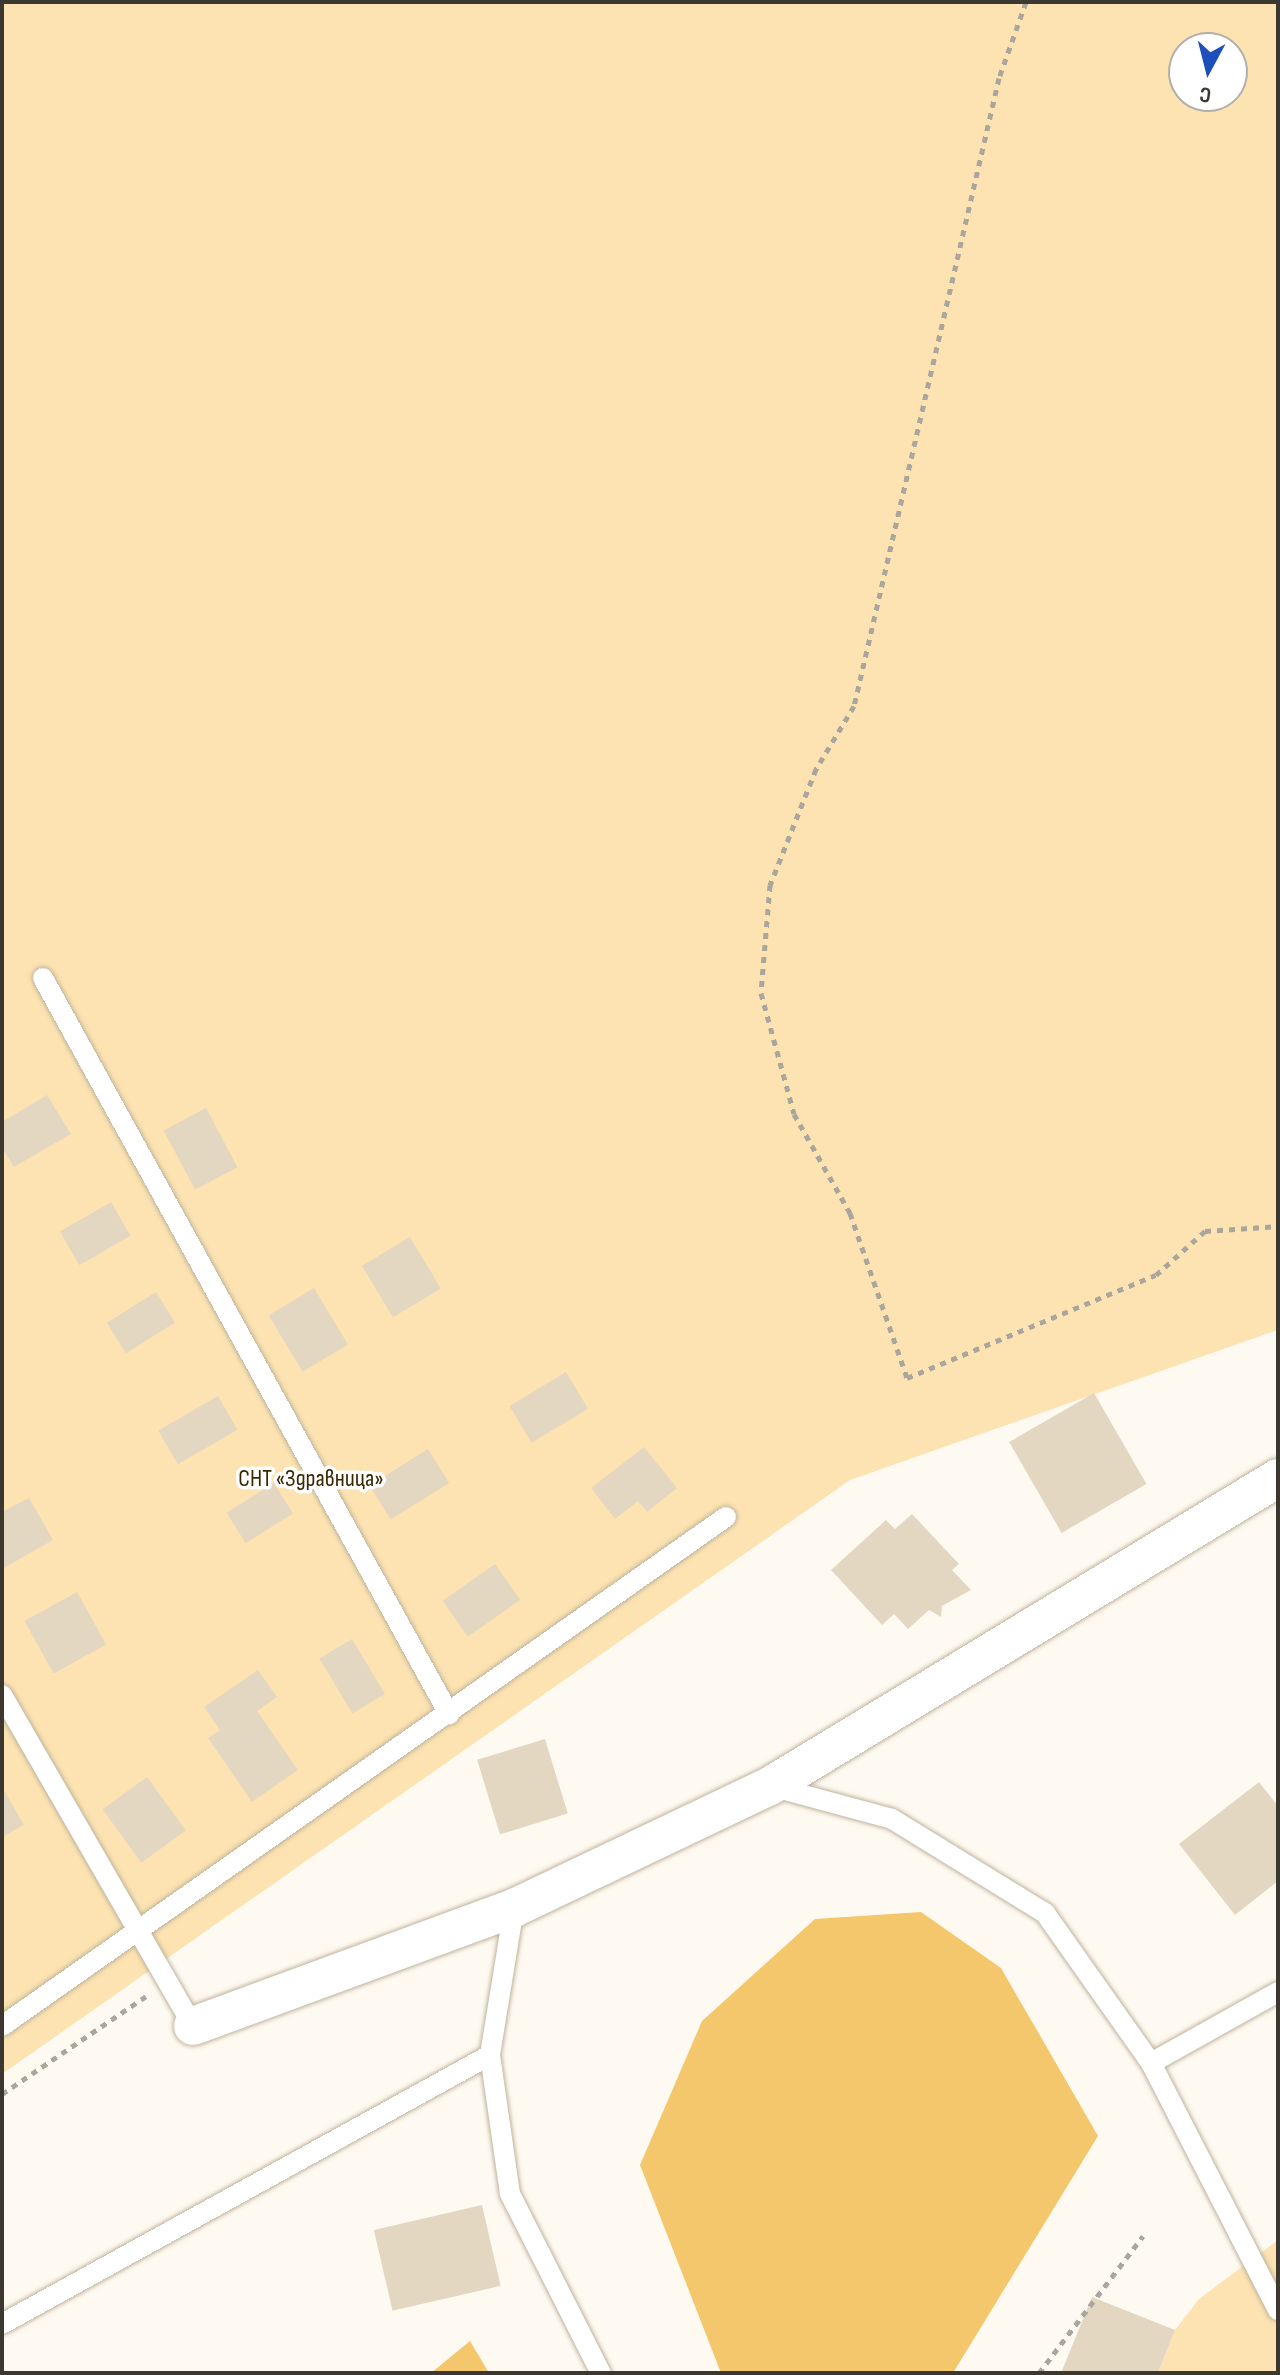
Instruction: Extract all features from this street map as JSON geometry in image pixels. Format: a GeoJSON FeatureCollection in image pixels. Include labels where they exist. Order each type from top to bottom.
{"type":"FeatureCollection","features":[{"type":"Feature","properties":{"kind":"street"},"geometry":{"type":"LineString","coordinates":[[193,2026],[514,1908],[770,1786],[1278,1478]]}},
{"type":"Feature","properties":{"kind":"lane"},"geometry":{"type":"LineString","coordinates":[[43,978],[449,1714]]}},
{"type":"Feature","properties":{"kind":"lane"},"geometry":{"type":"LineString","coordinates":[[2,2026],[726,1517]]}},
{"type":"Feature","properties":{"kind":"lane"},"geometry":{"type":"LineString","coordinates":[[2,1695],[193,2026]]}},
{"type":"Feature","properties":{"kind":"lane"},"geometry":{"type":"LineString","coordinates":[[770,1786],[892,1819],[1045,1913],[1151,2063],[1278,2310]]}},
{"type":"Feature","properties":{"kind":"lane"},"geometry":{"type":"LineString","coordinates":[[514,1908],[490,2055],[510,2194],[601,2373]]}},
{"type":"Feature","properties":{"kind":"lane"},"geometry":{"type":"LineString","coordinates":[[1151,2063],[1278,1992]]}},
{"type":"Feature","properties":{"kind":"lane"},"geometry":{"type":"LineString","coordinates":[[2,2324],[490,2055]]}},
{"type":"Feature","properties":{"kind":"path"},"geometry":{"type":"LineString","coordinates":[[1026,2],[999,78],[854,706],[816,769],[770,885],[761,993],[794,1114],[850,1213],[907,1378],[1156,1275],[1205,1231],[1278,1226]]}},
{"type":"Feature","properties":{"kind":"path"},"geometry":{"type":"LineString","coordinates":[[2,2094],[167,1982]]}},
{"type":"Feature","properties":{"kind":"path"},"geometry":{"type":"LineString","coordinates":[[1039,2373],[1143,2236]]}},
{"type":"Feature","properties":{"kind":"green space","name":"СНТ «Здравница»"},"geometry":{"type":"Polygon","coordinates":[[[2,2],[1278,2],[1278,1330],[850,1480],[2,2074],[2,2]]]}},
{"type":"Feature","properties":{"kind":"green space"},"geometry":{"type":"Polygon","coordinates":[[[1278,2240],[1278,2373],[1158,2373],[1175,2330],[1199,2299],[1278,2240]]]}},
{"type":"Feature","properties":{"kind":"shaded area"},"geometry":{"type":"Polygon","coordinates":[[[921,1912],[1001,1968],[1098,2136],[953,2373],[721,2373],[640,2165],[702,2021],[815,1919],[921,1912]]]}},
{"type":"Feature","properties":{"kind":"shaded area"},"geometry":{"type":"Polygon","coordinates":[[[470,2341],[489,2373],[431,2373],[470,2341]]]}},
{"type":"Feature","properties":{"kind":"building"},"geometry":{"type":"Polygon","coordinates":[[[47,1095],[71,1134],[14,1167],[2,1148],[2,1122],[47,1095]]]}},
{"type":"Feature","properties":{"kind":"building"},"geometry":{"type":"Polygon","coordinates":[[[206,1108],[237,1167],[195,1190],[164,1131],[206,1108]]]}},
{"type":"Feature","properties":{"kind":"building"},"geometry":{"type":"Polygon","coordinates":[[[111,1202],[130,1236],[79,1265],[60,1232],[111,1202]]]}},
{"type":"Feature","properties":{"kind":"building"},"geometry":{"type":"Polygon","coordinates":[[[410,1237],[441,1288],[393,1317],[362,1266],[410,1237]]]}},
{"type":"Feature","properties":{"kind":"building"},"geometry":{"type":"Polygon","coordinates":[[[314,1288],[348,1345],[303,1372],[269,1315],[314,1288]]]}},
{"type":"Feature","properties":{"kind":"building"},"geometry":{"type":"Polygon","coordinates":[[[156,1292],[175,1323],[126,1353],[107,1323],[156,1292]]]}},
{"type":"Feature","properties":{"kind":"building"},"geometry":{"type":"Polygon","coordinates":[[[566,1372],[588,1409],[532,1443],[509,1406],[566,1372]]]}},
{"type":"Feature","properties":{"kind":"building"},"geometry":{"type":"Polygon","coordinates":[[[1094,1393],[1146,1484],[1062,1533],[1009,1442],[1094,1393]]]}},
{"type":"Feature","properties":{"kind":"building"},"geometry":{"type":"Polygon","coordinates":[[[218,1396],[238,1430],[178,1464],[158,1430],[218,1396]]]}},
{"type":"Feature","properties":{"kind":"building"},"geometry":{"type":"Polygon","coordinates":[[[644,1447],[677,1488],[647,1512],[638,1501],[615,1519],[591,1488],[644,1447]]]}},
{"type":"Feature","properties":{"kind":"building"},"geometry":{"type":"Polygon","coordinates":[[[428,1449],[449,1483],[391,1519],[369,1486],[428,1449]]]}},
{"type":"Feature","properties":{"kind":"building"},"geometry":{"type":"Polygon","coordinates":[[[274,1483],[293,1514],[246,1543],[227,1513],[274,1483]]]}},
{"type":"Feature","properties":{"kind":"building"},"geometry":{"type":"Polygon","coordinates":[[[29,1498],[53,1540],[2,1569],[2,1512],[29,1498]]]}},
{"type":"Feature","properties":{"kind":"building"},"geometry":{"type":"Polygon","coordinates":[[[912,1514],[959,1564],[952,1570],[971,1590],[942,1606],[941,1617],[929,1610],[908,1629],[894,1614],[882,1625],[831,1570],[886,1520],[895,1529],[912,1514]]]}},
{"type":"Feature","properties":{"kind":"building"},"geometry":{"type":"Polygon","coordinates":[[[495,1564],[520,1600],[468,1637],[443,1601],[495,1564]]]}},
{"type":"Feature","properties":{"kind":"building"},"geometry":{"type":"Polygon","coordinates":[[[77,1592],[106,1644],[54,1674],[25,1621],[77,1592]]]}},
{"type":"Feature","properties":{"kind":"building"},"geometry":{"type":"Polygon","coordinates":[[[352,1639],[385,1694],[352,1713],[319,1659],[352,1639]]]}},
{"type":"Feature","properties":{"kind":"building"},"geometry":{"type":"Polygon","coordinates":[[[258,1670],[277,1697],[257,1711],[298,1770],[252,1802],[208,1738],[220,1730],[204,1707],[258,1670]]]}},
{"type":"Feature","properties":{"kind":"building"},"geometry":{"type":"Polygon","coordinates":[[[545,1739],[568,1814],[500,1834],[477,1760],[545,1739]]]}},
{"type":"Feature","properties":{"kind":"building"},"geometry":{"type":"Polygon","coordinates":[[[147,1777],[186,1830],[141,1863],[103,1809],[147,1777]]]}},
{"type":"Feature","properties":{"kind":"building"},"geometry":{"type":"Polygon","coordinates":[[[1259,1782],[1278,1806],[1278,1881],[1235,1915],[1179,1844],[1259,1782]]]}},
{"type":"Feature","properties":{"kind":"building"},"geometry":{"type":"Polygon","coordinates":[[[2,1787],[24,1825],[2,1837],[2,1787]]]}},
{"type":"Feature","properties":{"kind":"building"},"geometry":{"type":"Polygon","coordinates":[[[482,2205],[501,2286],[393,2311],[374,2230],[482,2205]]]}},
{"type":"Feature","properties":{"kind":"building"},"geometry":{"type":"Polygon","coordinates":[[[1092,2297],[1175,2330],[1158,2373],[1061,2373],[1092,2297]]]}}]}
